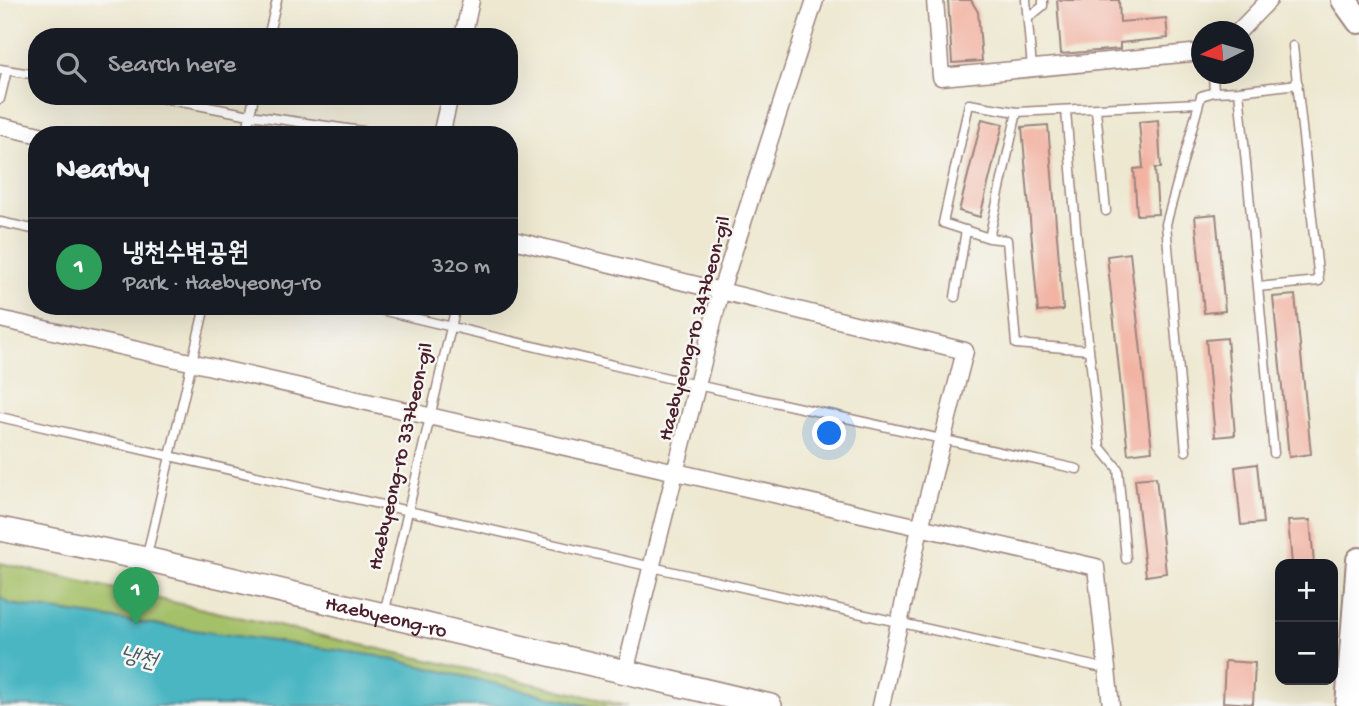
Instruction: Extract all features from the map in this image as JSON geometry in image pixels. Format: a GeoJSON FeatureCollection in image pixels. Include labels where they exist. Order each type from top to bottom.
{"type":"FeatureCollection","features":[{"type":"Feature","properties":{"kind":"main road"},"geometry":{"type":"LineString","coordinates":[[1344,0],[1359,10]]}},
{"type":"Feature","properties":{"kind":"main road"},"geometry":{"type":"LineString","coordinates":[[1344,0],[1359,21]]}},
{"type":"Feature","properties":{"kind":"main road","name":"Haebyeong-ro"},"geometry":{"type":"LineString","coordinates":[[0,529],[146,559],[770,706]]}},
{"type":"Feature","properties":{"kind":"main road"},"geometry":{"type":"LineString","coordinates":[[1348,706],[1359,560]]}},
{"type":"Feature","properties":{"kind":"street"},"geometry":{"type":"LineString","coordinates":[[465,28],[471,0]]}},
{"type":"Feature","properties":{"kind":"street","name":"Haebyeong-ro 347beon-gil"},"geometry":{"type":"LineString","coordinates":[[625,672],[721,290],[815,0]]}},
{"type":"Feature","properties":{"kind":"street"},"geometry":{"type":"LineString","coordinates":[[935,0],[941,76],[1191,53]]}},
{"type":"Feature","properties":{"kind":"street"},"geometry":{"type":"LineString","coordinates":[[1249,21],[1269,0]]}},
{"type":"Feature","properties":{"kind":"street"},"geometry":{"type":"LineString","coordinates":[[443,126],[448,105]]}},
{"type":"Feature","properties":{"kind":"street"},"geometry":{"type":"LineString","coordinates":[[0,126],[28,132]]}},
{"type":"Feature","properties":{"kind":"street"},"geometry":{"type":"LineString","coordinates":[[518,241],[965,351],[920,528],[881,706]]}},
{"type":"Feature","properties":{"kind":"street"},"geometry":{"type":"LineString","coordinates":[[0,319],[1096,567],[1111,706]]}},
{"type":"Feature","properties":{"kind":"lane"},"geometry":{"type":"LineString","coordinates":[[270,28],[277,0]]}},
{"type":"Feature","properties":{"kind":"lane"},"geometry":{"type":"LineString","coordinates":[[1026,0],[1032,68]]}},
{"type":"Feature","properties":{"kind":"lane"},"geometry":{"type":"LineString","coordinates":[[1028,18],[1043,6],[1043,0]]}},
{"type":"Feature","properties":{"kind":"lane"},"geometry":{"type":"LineString","coordinates":[[1258,287],[1319,281],[1293,46]]}},
{"type":"Feature","properties":{"kind":"lane"},"geometry":{"type":"LineString","coordinates":[[0,99],[3,69],[28,73]]}},
{"type":"Feature","properties":{"kind":"lane"},"geometry":{"type":"LineString","coordinates":[[1214,84],[1214,92]]}},
{"type":"Feature","properties":{"kind":"lane"},"geometry":{"type":"LineString","coordinates":[[1186,451],[1166,224],[1200,96],[1214,92],[1298,84]]}},
{"type":"Feature","properties":{"kind":"lane"},"geometry":{"type":"LineString","coordinates":[[1239,91],[1274,453]]}},
{"type":"Feature","properties":{"kind":"lane"},"geometry":{"type":"LineString","coordinates":[[1089,350],[1016,344],[1007,240],[989,238],[943,223],[969,104],[1017,112],[1198,103]]}},
{"type":"Feature","properties":{"kind":"lane"},"geometry":{"type":"LineString","coordinates":[[197,105],[327,126]]}},
{"type":"Feature","properties":{"kind":"lane"},"geometry":{"type":"LineString","coordinates":[[248,126],[252,105]]}},
{"type":"Feature","properties":{"kind":"lane"},"geometry":{"type":"LineString","coordinates":[[1096,110],[1106,211]]}},
{"type":"Feature","properties":{"kind":"lane"},"geometry":{"type":"LineString","coordinates":[[1066,111],[1077,251],[1100,447],[1118,469],[1126,559]]}},
{"type":"Feature","properties":{"kind":"lane"},"geometry":{"type":"LineString","coordinates":[[989,238],[1017,112]]}},
{"type":"Feature","properties":{"kind":"lane"},"geometry":{"type":"LineString","coordinates":[[0,222],[28,228]]}},
{"type":"Feature","properties":{"kind":"lane"},"geometry":{"type":"LineString","coordinates":[[955,297],[966,230]]}},
{"type":"Feature","properties":{"kind":"lane"},"geometry":{"type":"LineString","coordinates":[[146,559],[203,315]]}},
{"type":"Feature","properties":{"kind":"lane"},"geometry":{"type":"LineString","coordinates":[[401,315],[1077,469]]}},
{"type":"Feature","properties":{"kind":"lane","name":"Haebyeong-ro 337beon-gil"},"geometry":{"type":"LineString","coordinates":[[384,615],[454,315]]}},
{"type":"Feature","properties":{"kind":"lane"},"geometry":{"type":"LineString","coordinates":[[0,417],[1107,669]]}},
{"type":"Feature","properties":{"kind":"green space"},"geometry":{"type":"Polygon","coordinates":[[[0,563],[543,686],[627,706],[0,706],[0,563]]]}},
{"type":"Feature","properties":{"kind":"water","name":"냉천"},"geometry":{"type":"Polygon","coordinates":[[[0,597],[10,604],[378,656],[590,706],[0,706],[0,597]]]}},
{"type":"Feature","properties":{"kind":"building"},"geometry":{"type":"Polygon","coordinates":[[[948,0],[971,0],[978,12],[982,61],[952,63],[948,0]]]}},
{"type":"Feature","properties":{"kind":"building"},"geometry":{"type":"Polygon","coordinates":[[[1057,0],[1119,0],[1120,22],[1166,18],[1168,38],[1120,43],[1120,49],[1061,54],[1057,0]]]}},
{"type":"Feature","properties":{"kind":"building"},"geometry":{"type":"Polygon","coordinates":[[[982,119],[1003,124],[980,217],[959,211],[982,119]]]}},
{"type":"Feature","properties":{"kind":"building"},"geometry":{"type":"Polygon","coordinates":[[[1158,120],[1161,168],[1155,168],[1158,214],[1137,215],[1134,169],[1143,168],[1139,122],[1158,120]]]}},
{"type":"Feature","properties":{"kind":"building"},"geometry":{"type":"Polygon","coordinates":[[[1048,125],[1063,310],[1038,312],[1022,127],[1048,125]]]}},
{"type":"Feature","properties":{"kind":"building"},"geometry":{"type":"Polygon","coordinates":[[[1216,214],[1225,311],[1204,313],[1195,216],[1216,214]]]}},
{"type":"Feature","properties":{"kind":"building"},"geometry":{"type":"Polygon","coordinates":[[[1130,253],[1152,451],[1128,454],[1107,256],[1130,253]]]}},
{"type":"Feature","properties":{"kind":"building"},"geometry":{"type":"Polygon","coordinates":[[[1295,295],[1311,454],[1289,457],[1273,297],[1295,295]]]}},
{"type":"Feature","properties":{"kind":"building"},"geometry":{"type":"Polygon","coordinates":[[[1227,338],[1235,435],[1215,437],[1206,340],[1227,338]]]}},
{"type":"Feature","properties":{"kind":"building"},"geometry":{"type":"Polygon","coordinates":[[[1257,464],[1263,523],[1241,525],[1235,467],[1257,464]]]}},
{"type":"Feature","properties":{"kind":"building"},"geometry":{"type":"Polygon","coordinates":[[[1156,477],[1166,573],[1146,576],[1135,479],[1156,477]]]}},
{"type":"Feature","properties":{"kind":"building"},"geometry":{"type":"Polygon","coordinates":[[[1310,520],[1314,559],[1292,559],[1288,521],[1310,520]]]}},
{"type":"Feature","properties":{"kind":"building"},"geometry":{"type":"Polygon","coordinates":[[[1225,661],[1255,663],[1253,704],[1223,702],[1225,661]]]}},
{"type":"Feature","properties":{"kind":"place","name":"냉천수변공원"},"geometry":{"type":"Point","coordinates":[136,625]}}]}
